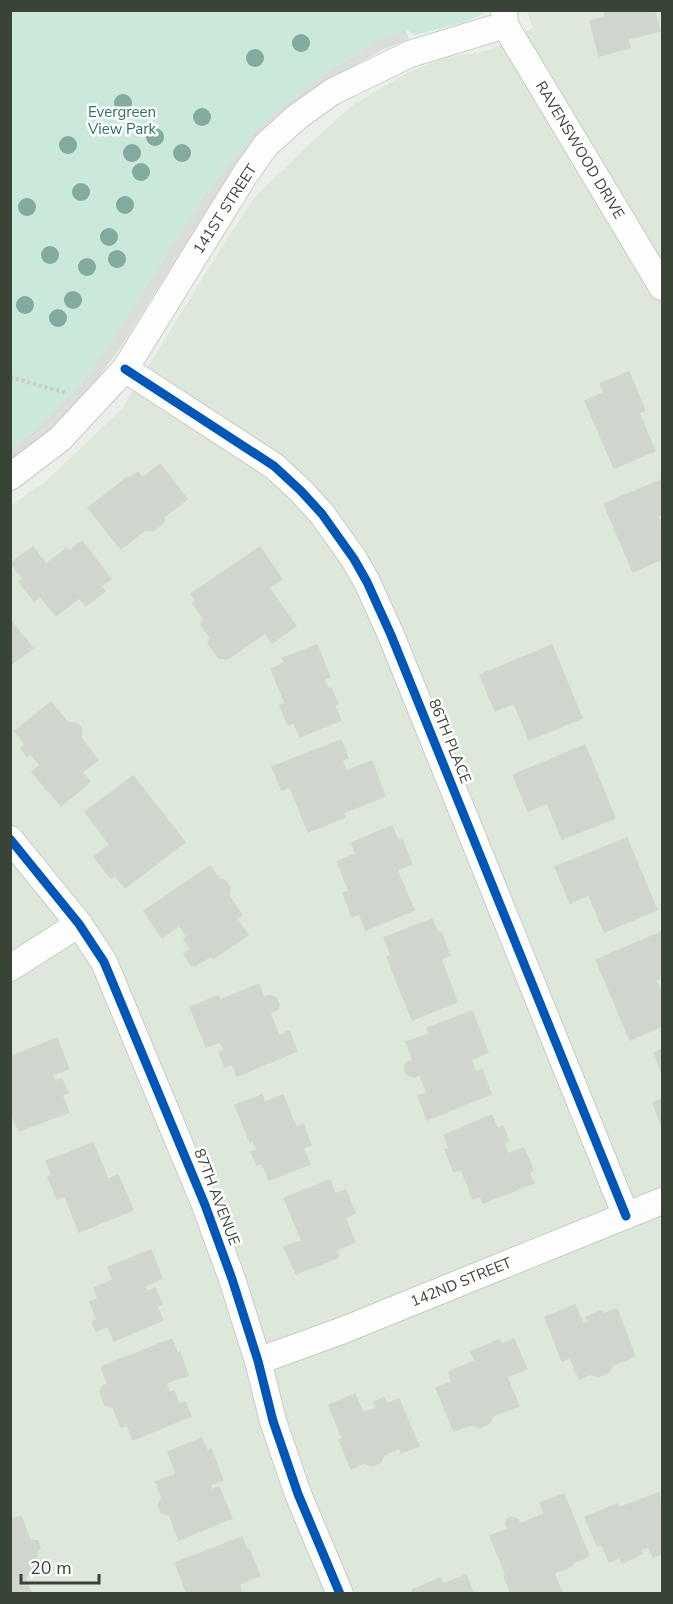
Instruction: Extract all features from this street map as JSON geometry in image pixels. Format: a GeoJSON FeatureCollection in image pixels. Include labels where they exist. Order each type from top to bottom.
{"type":"FeatureCollection","features":[{"type":"Feature","properties":{"kind":"street","name":"RAVENSWOOD DRIVE"},"geometry":{"type":"LineString","coordinates":[[504,18],[663,287]]}},
{"type":"Feature","properties":{"kind":"street","name":"141ST STREET"},"geometry":{"type":"LineString","coordinates":[[10,477],[60,439],[125,369],[244,176],[266,145],[297,117],[332,92],[410,54],[504,18]]}},
{"type":"Feature","properties":{"kind":"street","name":"86TH PLACE"},"geometry":{"type":"LineString","coordinates":[[125,369],[274,466],[322,514],[368,582],[626,1216]]}},
{"type":"Feature","properties":{"kind":"street","name":"87TH AVENUE"},"geometry":{"type":"LineString","coordinates":[[10,839],[79,924],[104,962],[201,1194],[232,1279],[258,1361],[273,1421],[298,1494],[340,1593]]}},
{"type":"Feature","properties":{"kind":"street"},"geometry":{"type":"LineString","coordinates":[[10,968],[79,924]]}},
{"type":"Feature","properties":{"kind":"street","name":"142ND STREET"},"geometry":{"type":"LineString","coordinates":[[258,1361],[341,1331],[663,1201]]}},
{"type":"Feature","properties":{"kind":"path"},"geometry":{"type":"LineString","coordinates":[[10,377],[66,393]]}},
{"type":"Feature","properties":{"kind":"shaded area"},"geometry":{"type":"Polygon","coordinates":[[[527,11],[662,11],[662,1593],[11,1593],[10,506],[46,481],[122,409],[254,198],[317,137],[353,105],[409,72],[448,57],[488,51],[533,28],[527,11]]]}},
{"type":"Feature","properties":{"kind":"shaded area"},"geometry":{"type":"Polygon","coordinates":[[[405,29],[409,39],[384,49],[330,82],[258,144],[210,205],[121,347],[84,396],[44,435],[11,461],[11,448],[38,427],[78,387],[112,340],[202,198],[251,136],[279,109],[324,74],[379,40],[405,29]]]}},
{"type":"Feature","properties":{"kind":"green space","name":"Evergreen View Park"},"geometry":{"type":"Polygon","coordinates":[[[11,11],[484,11],[483,14],[465,22],[415,35],[405,29],[379,40],[324,74],[279,109],[251,136],[202,198],[112,340],[78,387],[38,427],[11,448],[11,11]]]}},
{"type":"Feature","properties":{"kind":"building"},"geometry":{"type":"Polygon","coordinates":[[[604,10],[654,10],[660,31],[628,39],[630,48],[599,56],[590,21],[605,17],[604,10]]]}},
{"type":"Feature","properties":{"kind":"building"},"geometry":{"type":"Polygon","coordinates":[[[629,372],[645,410],[639,413],[655,451],[614,468],[585,401],[604,393],[600,384],[629,372]]]}},
{"type":"Feature","properties":{"kind":"building"},"geometry":{"type":"Polygon","coordinates":[[[160,464],[187,499],[164,517],[164,522],[153,531],[145,530],[121,549],[88,508],[128,477],[129,479],[138,472],[142,478],[160,464]]]}},
{"type":"Feature","properties":{"kind":"building"},"geometry":{"type":"Polygon","coordinates":[[[661,480],[662,514],[658,516],[662,527],[662,559],[633,572],[604,504],[661,480]]]}},
{"type":"Feature","properties":{"kind":"building"},"geometry":{"type":"Polygon","coordinates":[[[82,541],[111,579],[101,586],[105,591],[86,606],[79,598],[56,616],[40,596],[34,601],[19,582],[23,579],[11,563],[33,547],[46,564],[67,548],[69,551],[82,541]]]}},
{"type":"Feature","properties":{"kind":"building"},"geometry":{"type":"Polygon","coordinates":[[[260,547],[282,579],[269,588],[296,626],[272,643],[265,633],[228,659],[219,658],[208,643],[210,637],[201,625],[204,619],[193,604],[195,600],[191,594],[260,547]]]}},
{"type":"Feature","properties":{"kind":"building"},"geometry":{"type":"Polygon","coordinates":[[[10,620],[33,648],[10,665],[10,620]]]}},
{"type":"Feature","properties":{"kind":"building"},"geometry":{"type":"Polygon","coordinates":[[[317,645],[330,677],[324,679],[338,704],[335,706],[341,720],[300,737],[294,723],[288,725],[280,705],[285,703],[271,669],[285,663],[283,658],[317,645]]]}},
{"type":"Feature","properties":{"kind":"building"},"geometry":{"type":"Polygon","coordinates":[[[552,645],[582,718],[529,740],[514,703],[495,711],[480,675],[552,645]]]}},
{"type":"Feature","properties":{"kind":"building"},"geometry":{"type":"Polygon","coordinates":[[[51,702],[67,722],[78,724],[82,729],[81,738],[98,760],[82,772],[90,782],[61,806],[32,772],[40,765],[30,753],[27,756],[21,748],[25,744],[15,731],[51,702]]]}},
{"type":"Feature","properties":{"kind":"building"},"geometry":{"type":"Polygon","coordinates":[[[341,740],[348,758],[342,760],[346,771],[372,761],[385,796],[343,813],[345,817],[308,832],[290,787],[282,790],[272,767],[341,740]]]}},
{"type":"Feature","properties":{"kind":"building"},"geometry":{"type":"Polygon","coordinates":[[[585,745],[615,818],[562,839],[547,803],[528,811],[513,775],[585,745]]]}},
{"type":"Feature","properties":{"kind":"building"},"geometry":{"type":"Polygon","coordinates":[[[133,776],[185,842],[125,888],[115,875],[111,878],[94,857],[110,845],[85,812],[133,776]]]}},
{"type":"Feature","properties":{"kind":"building"},"geometry":{"type":"Polygon","coordinates":[[[392,826],[398,841],[402,839],[412,864],[397,870],[414,910],[366,930],[359,914],[352,917],[343,893],[349,891],[337,862],[356,854],[351,843],[392,826]]]}},
{"type":"Feature","properties":{"kind":"building"},"geometry":{"type":"Polygon","coordinates":[[[627,838],[657,910],[604,932],[589,895],[570,903],[555,867],[627,838]]]}},
{"type":"Feature","properties":{"kind":"building"},"geometry":{"type":"Polygon","coordinates":[[[210,866],[219,879],[226,881],[230,888],[229,896],[242,915],[236,918],[248,935],[213,959],[211,956],[195,966],[191,965],[184,954],[191,949],[184,939],[187,937],[180,925],[162,938],[144,911],[210,866]]]}},
{"type":"Feature","properties":{"kind":"building"},"geometry":{"type":"Polygon","coordinates":[[[432,919],[438,933],[441,932],[450,955],[441,959],[457,1002],[412,1020],[387,957],[391,955],[384,938],[432,919]]]}},
{"type":"Feature","properties":{"kind":"building"},"geometry":{"type":"Polygon","coordinates":[[[662,932],[662,977],[656,980],[659,988],[662,986],[662,1026],[630,1040],[596,960],[662,932]]]}},
{"type":"Feature","properties":{"kind":"building"},"geometry":{"type":"Polygon","coordinates":[[[259,984],[264,998],[269,995],[276,998],[279,1005],[277,1010],[270,1013],[279,1036],[289,1031],[297,1051],[237,1076],[232,1064],[225,1067],[219,1052],[224,1050],[220,1042],[206,1047],[190,1007],[218,996],[220,1000],[259,984]]]}},
{"type":"Feature","properties":{"kind":"building"},"geometry":{"type":"Polygon","coordinates":[[[472,1011],[488,1052],[471,1060],[476,1072],[482,1069],[491,1094],[427,1120],[418,1096],[427,1093],[420,1075],[414,1077],[407,1075],[404,1068],[407,1062],[413,1060],[406,1042],[429,1034],[427,1028],[472,1011]]]}},
{"type":"Feature","properties":{"kind":"building"},"geometry":{"type":"Polygon","coordinates":[[[57,1038],[69,1069],[52,1075],[55,1081],[62,1079],[68,1093],[62,1095],[69,1112],[19,1131],[10,1111],[10,1057],[57,1038]]]}},
{"type":"Feature","properties":{"kind":"building"},"geometry":{"type":"Polygon","coordinates":[[[662,1049],[662,1073],[654,1053],[662,1049]]]}},
{"type":"Feature","properties":{"kind":"building"},"geometry":{"type":"Polygon","coordinates":[[[262,1095],[265,1102],[283,1095],[296,1127],[303,1124],[311,1145],[303,1148],[310,1164],[269,1180],[262,1163],[257,1165],[251,1152],[257,1150],[253,1141],[250,1142],[235,1105],[262,1095]]]}},
{"type":"Feature","properties":{"kind":"building"},"geometry":{"type":"Polygon","coordinates":[[[662,1099],[662,1127],[653,1103],[662,1099]]]}},
{"type":"Feature","properties":{"kind":"building"},"geometry":{"type":"Polygon","coordinates":[[[492,1115],[497,1128],[503,1126],[509,1141],[504,1143],[508,1154],[524,1148],[533,1170],[529,1172],[534,1183],[483,1203],[480,1196],[473,1199],[461,1169],[454,1172],[445,1150],[449,1149],[444,1135],[492,1115]]]}},
{"type":"Feature","properties":{"kind":"building"},"geometry":{"type":"Polygon","coordinates":[[[93,1143],[108,1179],[118,1175],[133,1210],[79,1232],[65,1196],[57,1199],[48,1177],[52,1175],[46,1161],[93,1143]]]}},
{"type":"Feature","properties":{"kind":"building"},"geometry":{"type":"Polygon","coordinates":[[[330,1180],[335,1194],[346,1190],[355,1213],[345,1218],[355,1242],[336,1250],[339,1257],[296,1274],[284,1247],[302,1241],[284,1198],[330,1180]]]}},
{"type":"Feature","properties":{"kind":"building"},"geometry":{"type":"Polygon","coordinates":[[[151,1250],[162,1278],[145,1286],[147,1291],[155,1288],[162,1304],[157,1306],[163,1320],[114,1341],[108,1326],[96,1331],[92,1322],[97,1320],[90,1302],[98,1299],[94,1288],[113,1280],[108,1267],[151,1250]]]}},
{"type":"Feature","properties":{"kind":"building"},"geometry":{"type":"Polygon","coordinates":[[[575,1305],[583,1324],[588,1322],[586,1317],[602,1311],[603,1314],[617,1309],[635,1356],[613,1365],[609,1372],[598,1377],[591,1374],[579,1379],[570,1358],[562,1361],[545,1317],[575,1305]]]}},
{"type":"Feature","properties":{"kind":"building"},"geometry":{"type":"Polygon","coordinates":[[[172,1339],[177,1353],[180,1352],[188,1375],[166,1383],[169,1393],[174,1391],[179,1404],[185,1402],[191,1416],[133,1440],[127,1425],[121,1427],[113,1407],[105,1405],[100,1392],[103,1386],[108,1384],[101,1367],[172,1339]]]}},
{"type":"Feature","properties":{"kind":"building"},"geometry":{"type":"Polygon","coordinates":[[[514,1339],[527,1369],[507,1377],[519,1406],[493,1416],[490,1423],[479,1428],[471,1425],[454,1431],[436,1388],[452,1382],[449,1372],[475,1361],[471,1352],[499,1340],[501,1344],[514,1339]]]}},
{"type":"Feature","properties":{"kind":"building"},"geometry":{"type":"Polygon","coordinates":[[[355,1394],[363,1413],[377,1408],[374,1402],[384,1398],[386,1404],[399,1399],[419,1446],[401,1453],[399,1448],[384,1455],[381,1462],[372,1466],[364,1463],[351,1469],[339,1440],[342,1438],[329,1405],[355,1394]]]}},
{"type":"Feature","properties":{"kind":"building"},"geometry":{"type":"Polygon","coordinates":[[[202,1438],[207,1450],[211,1449],[223,1480],[210,1485],[212,1490],[219,1487],[232,1518],[179,1540],[169,1515],[161,1512],[158,1505],[162,1498],[156,1482],[176,1474],[168,1452],[202,1438]]]}},
{"type":"Feature","properties":{"kind":"building"},"geometry":{"type":"Polygon","coordinates":[[[658,1493],[662,1504],[662,1553],[653,1557],[648,1546],[640,1550],[642,1554],[622,1563],[620,1557],[609,1562],[602,1545],[597,1546],[585,1517],[617,1504],[618,1508],[658,1493]]]}},
{"type":"Feature","properties":{"kind":"building"},"geometry":{"type":"Polygon","coordinates":[[[564,1494],[589,1556],[554,1573],[562,1592],[558,1594],[511,1594],[490,1536],[508,1529],[507,1519],[511,1517],[518,1519],[520,1524],[544,1514],[540,1503],[564,1494]]]}},
{"type":"Feature","properties":{"kind":"building"},"geometry":{"type":"Polygon","coordinates":[[[21,1516],[30,1540],[38,1541],[40,1548],[36,1555],[42,1570],[25,1577],[32,1594],[10,1594],[10,1520],[21,1516]]]}},
{"type":"Feature","properties":{"kind":"building"},"geometry":{"type":"Polygon","coordinates":[[[242,1537],[260,1576],[239,1584],[242,1594],[187,1594],[175,1563],[242,1537]]]}},
{"type":"Feature","properties":{"kind":"building"},"geometry":{"type":"Polygon","coordinates":[[[466,1575],[474,1594],[414,1594],[412,1590],[441,1578],[443,1584],[466,1575]]]}},
{"type":"Feature","properties":{"kind":"cycle path"},"geometry":{"type":"LineString","coordinates":[[125,369],[274,466],[322,514],[354,559],[391,635],[626,1216]]}},
{"type":"Feature","properties":{"kind":"cycle path"},"geometry":{"type":"LineString","coordinates":[[10,839],[79,924],[104,962],[205,1205],[232,1279],[258,1361],[273,1421],[298,1494],[340,1594]]}}]}
